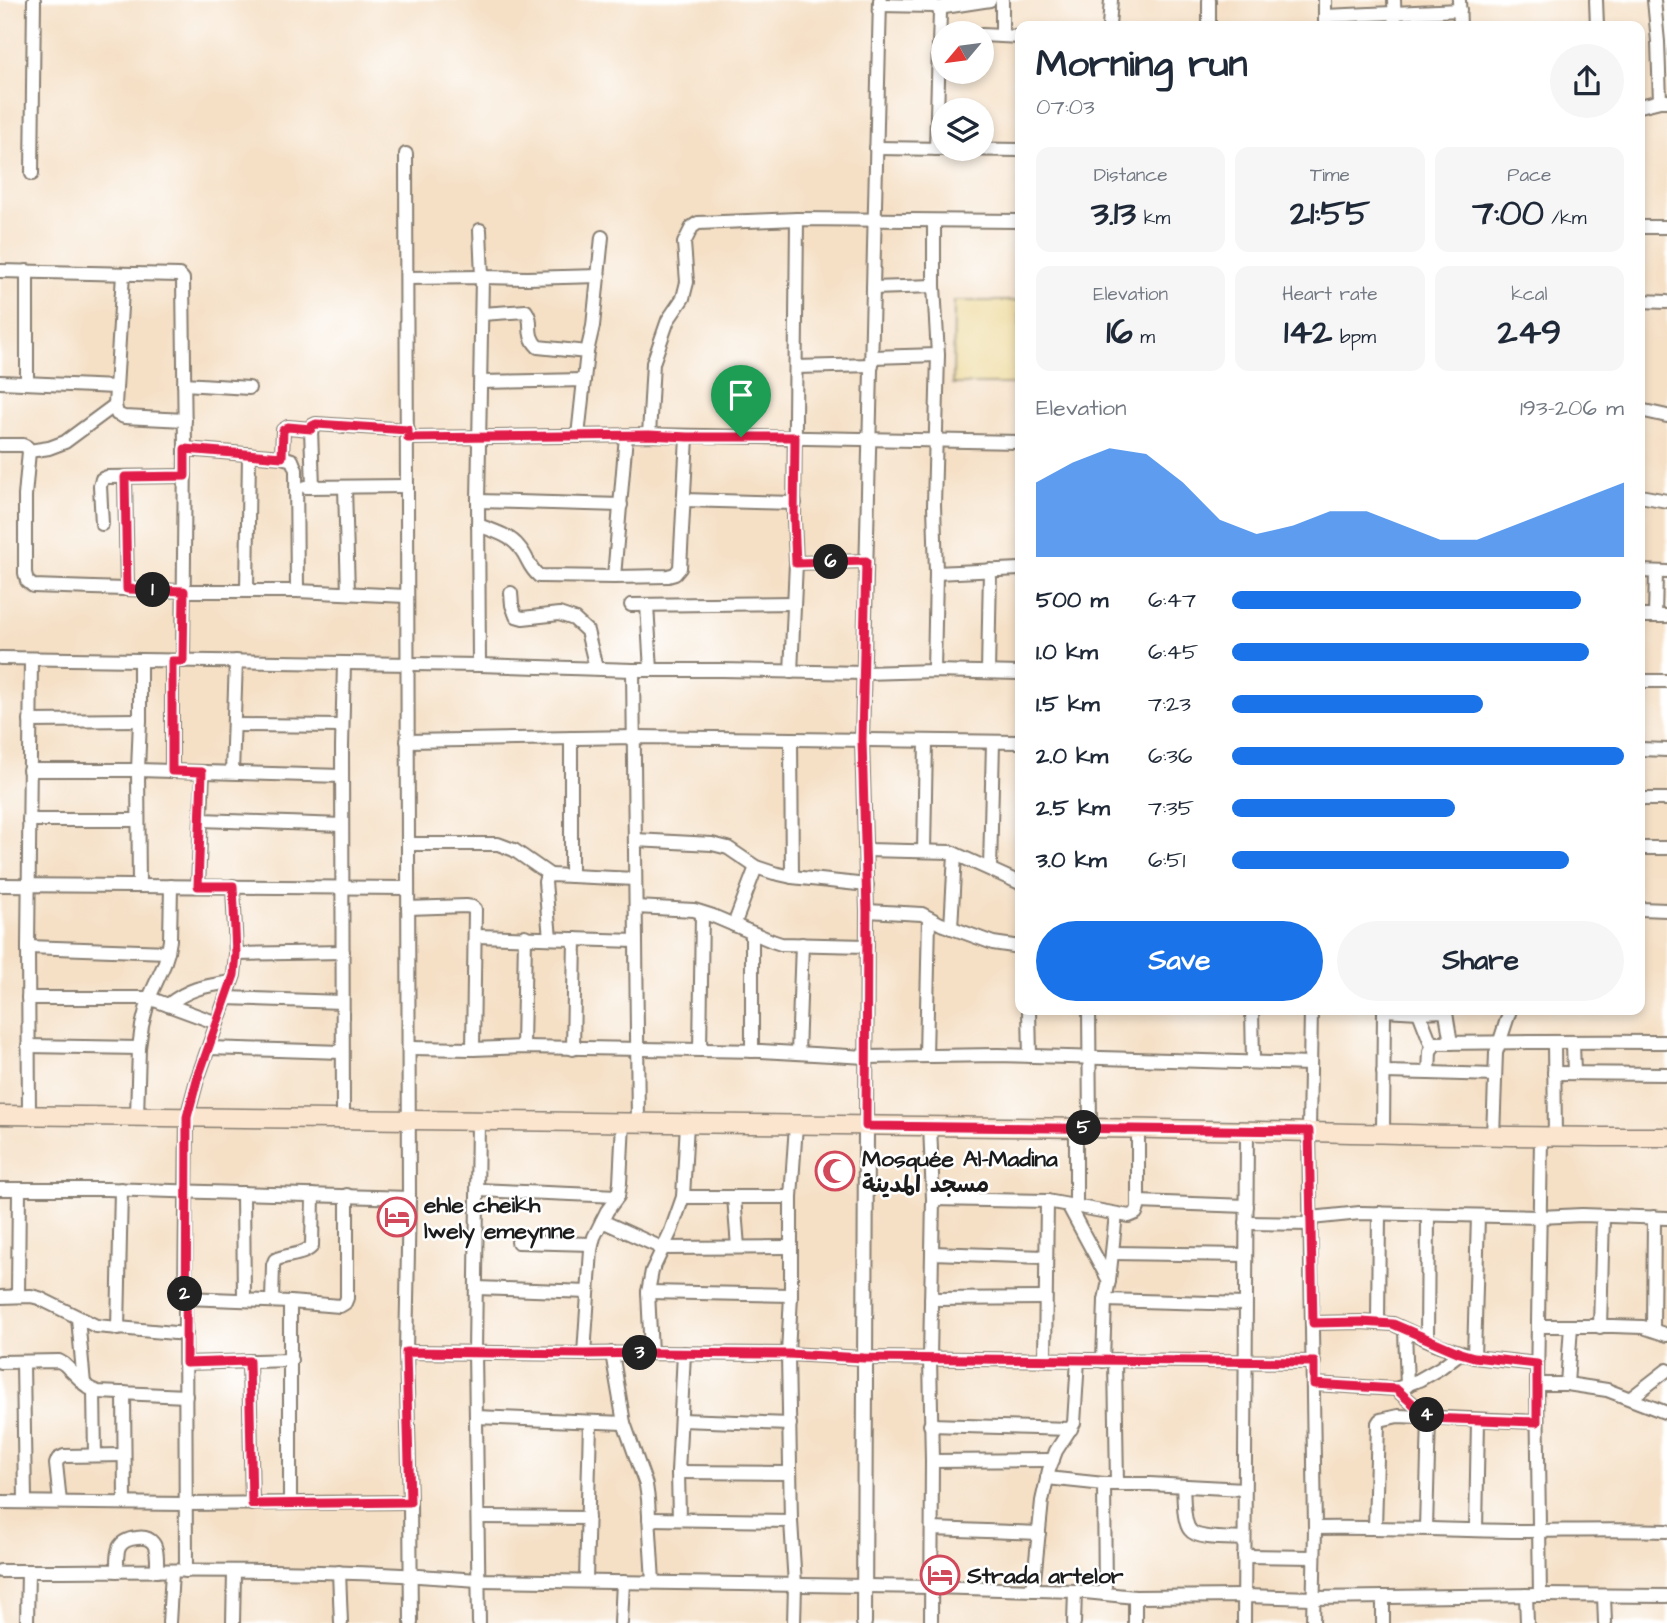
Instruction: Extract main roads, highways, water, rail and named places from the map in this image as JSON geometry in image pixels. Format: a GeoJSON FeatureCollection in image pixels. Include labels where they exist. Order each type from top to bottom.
{"type":"FeatureCollection","features":[{"type":"Feature","properties":{"kind":"main road"},"geometry":{"type":"LineString","coordinates":[[0,1115],[930,1125],[1548,1138],[1667,1137]]}},
{"type":"Feature","properties":{"kind":"place","name":"Mosquée Al-Madina مسجد المدينة"},"geometry":{"type":"Point","coordinates":[835,1171]}},
{"type":"Feature","properties":{"kind":"place","name":"ehle cheikh lwely emeynne"},"geometry":{"type":"Point","coordinates":[397,1217]}},
{"type":"Feature","properties":{"kind":"place","name":"Strada artelor"},"geometry":{"type":"Point","coordinates":[940,1575]}}]}
